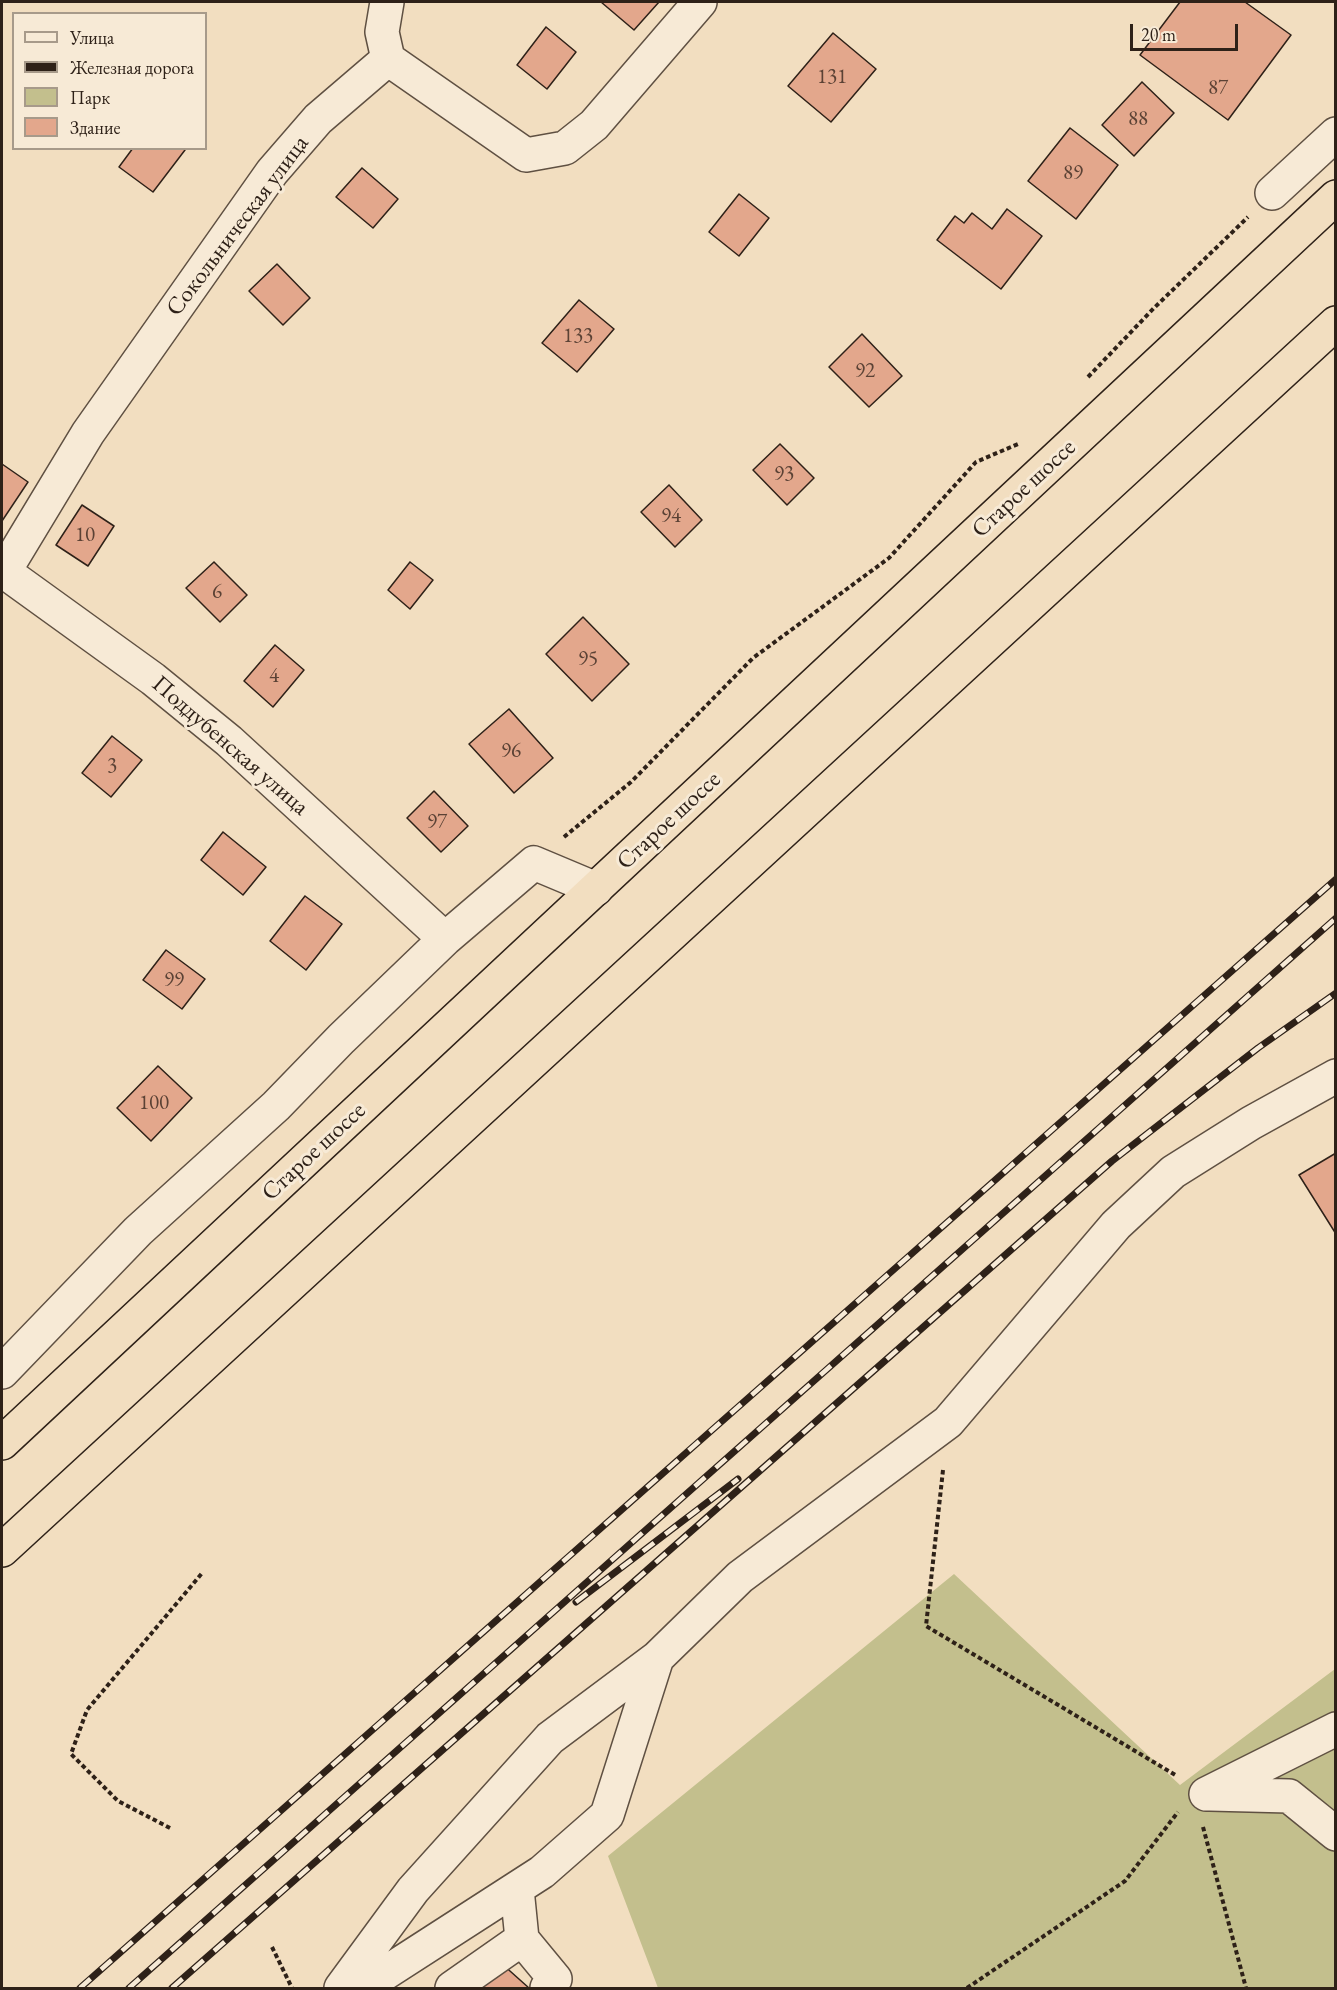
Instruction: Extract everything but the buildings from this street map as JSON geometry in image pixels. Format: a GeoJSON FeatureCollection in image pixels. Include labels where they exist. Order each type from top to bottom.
{"type":"FeatureCollection","features":[{"type":"Feature","properties":{"kind":"highway","name":"Старое шоссе"},"geometry":{"type":"LineString","coordinates":[[2,1443],[1335,197]]}},
{"type":"Feature","properties":{"kind":"highway"},"geometry":{"type":"LineString","coordinates":[[2,1550],[1335,323]]}},
{"type":"Feature","properties":{"kind":"street"},"geometry":{"type":"LineString","coordinates":[[387,2],[382,32],[388,58],[526,155],[565,148],[594,125],[700,2]]}},
{"type":"Feature","properties":{"kind":"street","name":"Сокольническая улица"},"geometry":{"type":"LineString","coordinates":[[3,571],[88,433],[272,172],[318,119],[388,58]]}},
{"type":"Feature","properties":{"kind":"street"},"geometry":{"type":"LineString","coordinates":[[1272,193],[1335,134]]}},
{"type":"Feature","properties":{"kind":"street","name":"Поддубенская улица"},"geometry":{"type":"LineString","coordinates":[[3,571],[153,679],[228,741],[445,939]]}},
{"type":"Feature","properties":{"kind":"street"},"geometry":{"type":"LineString","coordinates":[[2,1371],[138,1231],[276,1106],[341,1039],[445,939],[534,863],[596,890]]}},
{"type":"Feature","properties":{"kind":"street"},"geometry":{"type":"LineString","coordinates":[[341,1989],[413,1890],[550,1738],[657,1658],[740,1577],[948,1422],[1116,1224],[1173,1172],[1251,1123],[1335,1076]]}},
{"type":"Feature","properties":{"kind":"street"},"geometry":{"type":"LineString","coordinates":[[362,1989],[542,1872],[607,1815],[657,1658]]}},
{"type":"Feature","properties":{"kind":"street"},"geometry":{"type":"LineString","coordinates":[[1206,1794],[1335,1730]]}},
{"type":"Feature","properties":{"kind":"street"},"geometry":{"type":"LineString","coordinates":[[1206,1794],[1289,1796],[1335,1834]]}},
{"type":"Feature","properties":{"kind":"street"},"geometry":{"type":"LineString","coordinates":[[518,1889],[522,1939],[559,1986]]}},
{"type":"Feature","properties":{"kind":"street"},"geometry":{"type":"LineString","coordinates":[[452,1989],[522,1939]]}},
{"type":"Feature","properties":{"kind":"path"},"geometry":{"type":"LineString","coordinates":[[1083,382],[1154,308],[1272,193]]}},
{"type":"Feature","properties":{"kind":"path"},"geometry":{"type":"LineString","coordinates":[[534,863],[631,782],[753,658],[889,558],[976,462],[1028,439]]}},
{"type":"Feature","properties":{"kind":"path"},"geometry":{"type":"LineString","coordinates":[[948,1422],[926,1626],[1206,1794]]}},
{"type":"Feature","properties":{"kind":"path"},"geometry":{"type":"LineString","coordinates":[[170,1828],[118,1801],[71,1754],[87,1710],[203,1572]]}},
{"type":"Feature","properties":{"kind":"path"},"geometry":{"type":"LineString","coordinates":[[967,1989],[1125,1881],[1181,1807],[1206,1794]]}},
{"type":"Feature","properties":{"kind":"path"},"geometry":{"type":"LineString","coordinates":[[1206,1794],[1202,1825],[1246,1989]]}},
{"type":"Feature","properties":{"kind":"path"},"geometry":{"type":"LineString","coordinates":[[272,1947],[292,1989]]}},
{"type":"Feature","properties":{"kind":"green space"},"geometry":{"type":"Polygon","coordinates":[[[954,1574],[1180,1785],[1335,1669],[1335,1988],[658,1988],[608,1856],[954,1574]]]}},
{"type":"Feature","properties":{"kind":"railway"},"geometry":{"type":"LineString","coordinates":[[80,1988],[1336,879]]}},
{"type":"Feature","properties":{"kind":"railway"},"geometry":{"type":"LineString","coordinates":[[129,1988],[1336,918]]}},
{"type":"Feature","properties":{"kind":"railway"},"geometry":{"type":"LineString","coordinates":[[172,1988],[1112,1161],[1258,1048],[1336,993]]}},
{"type":"Feature","properties":{"kind":"railway"},"geometry":{"type":"LineString","coordinates":[[576,1602],[738,1479]]}}]}
